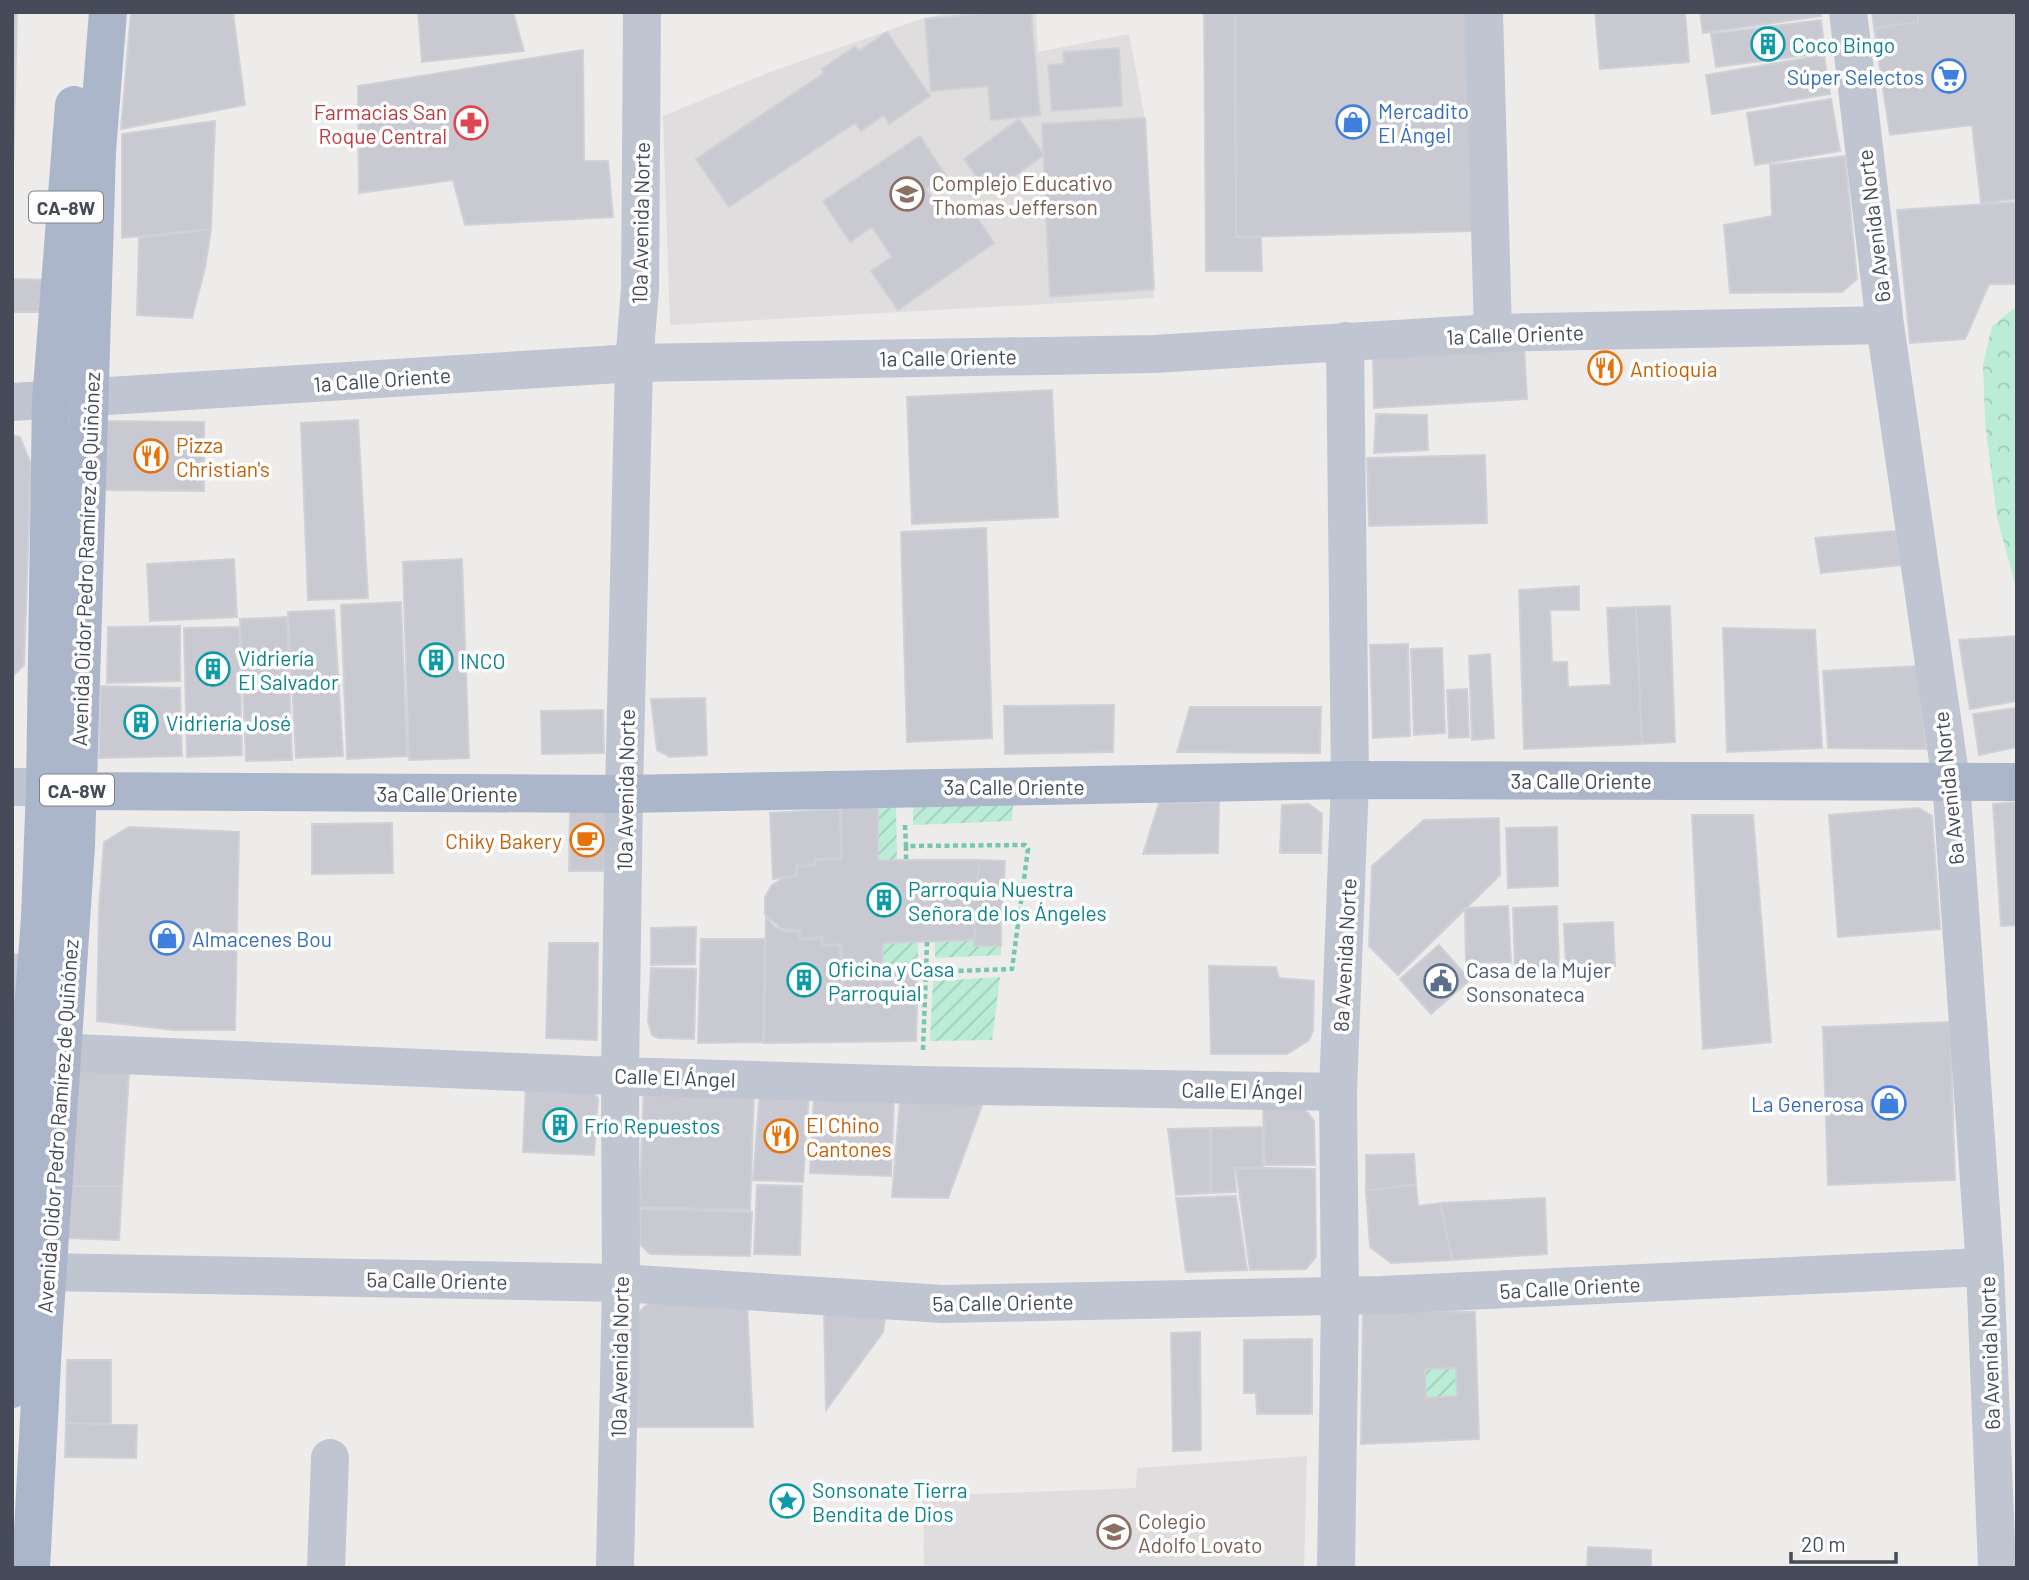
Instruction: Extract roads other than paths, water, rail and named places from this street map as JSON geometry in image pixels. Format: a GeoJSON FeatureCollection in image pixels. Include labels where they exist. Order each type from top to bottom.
{"type":"FeatureCollection","features":[{"type":"Feature","properties":{"kind":"main road","name":"Avenida Oidor Pedro Ramírez de Quiñónez"},"geometry":{"type":"LineString","coordinates":[[31,1568],[26,1263],[35,1051],[76,846],[45,788],[51,401],[81,12]]}},
{"type":"Feature","properties":{"kind":"main road","name":"Avenida Oidor Pedro Ramírez de Quiñónez"},"geometry":{"type":"LineString","coordinates":[[45,788],[90,398],[97,151],[108,12]]}},
{"type":"Feature","properties":{"kind":"main road","name":"3a Calle Oriente"},"geometry":{"type":"LineString","coordinates":[[45,788],[624,794],[1350,780],[2017,782]]}},
{"type":"Feature","properties":{"kind":"main road","name":"Avenida Oidor Pedro Ramírez de Quiñónez"},"geometry":{"type":"LineString","coordinates":[[12,1389],[26,1263]]}},
{"type":"Feature","properties":{"kind":"street","name":"10a Avenida Norte"},"geometry":{"type":"LineString","coordinates":[[615,1568],[621,1283],[620,1075],[624,794],[634,363],[640,289],[642,12]]}},
{"type":"Feature","properties":{"kind":"street"},"geometry":{"type":"LineString","coordinates":[[1484,12],[1493,333]]}},
{"type":"Feature","properties":{"kind":"street","name":"6a Avenida Norte"},"geometry":{"type":"LineString","coordinates":[[1848,12],[1885,325],[1951,781],[1985,1267],[1997,1568]]}},
{"type":"Feature","properties":{"kind":"street","name":"1a Calle Oriente"},"geometry":{"type":"LineString","coordinates":[[12,402],[634,363],[1154,354],[1493,333],[1885,325]]}},
{"type":"Feature","properties":{"kind":"street","name":"8a Avenida Norte"},"geometry":{"type":"LineString","coordinates":[[1336,1568],[1340,1296],[1338,1092],[1350,780],[1345,341]]}},
{"type":"Feature","properties":{"kind":"street","name":"Calle El Ángel"},"geometry":{"type":"LineString","coordinates":[[35,1051],[919,1085],[1338,1092]]}},
{"type":"Feature","properties":{"kind":"street","name":"5a Calle Oriente"},"geometry":{"type":"LineString","coordinates":[[26,1263],[621,1283],[929,1304],[1340,1296],[1985,1267]]}},
{"type":"Feature","properties":{"kind":"street"},"geometry":{"type":"LineString","coordinates":[[326,1568],[330,1458]]}},
{"type":"Feature","properties":{"kind":"place","name":"Coco Bingo"},"geometry":{"type":"Point","coordinates":[1768,44]}},
{"type":"Feature","properties":{"kind":"place","name":"Súper Selectos"},"geometry":{"type":"Point","coordinates":[1949,76]}},
{"type":"Feature","properties":{"kind":"place","name":"Mercadito El Ángel"},"geometry":{"type":"Point","coordinates":[1353,122]}},
{"type":"Feature","properties":{"kind":"place","name":"Farmacias San Roque Central"},"geometry":{"type":"Point","coordinates":[471,123]}},
{"type":"Feature","properties":{"kind":"place","name":"Complejo Educativo Thomas Jefferson"},"geometry":{"type":"Point","coordinates":[907,194]}},
{"type":"Feature","properties":{"kind":"place","name":"Antioquia"},"geometry":{"type":"Point","coordinates":[1605,368]}},
{"type":"Feature","properties":{"kind":"place","name":"Pizza Christian's"},"geometry":{"type":"Point","coordinates":[151,456]}},
{"type":"Feature","properties":{"kind":"place","name":"INCO"},"geometry":{"type":"Point","coordinates":[436,660]}},
{"type":"Feature","properties":{"kind":"place","name":"Vidriería El Salvador"},"geometry":{"type":"Point","coordinates":[213,669]}},
{"type":"Feature","properties":{"kind":"place","name":"Vidriería José"},"geometry":{"type":"Point","coordinates":[141,722]}},
{"type":"Feature","properties":{"kind":"place","name":"Chiky Bakery"},"geometry":{"type":"Point","coordinates":[587,840]}},
{"type":"Feature","properties":{"kind":"place","name":"Parroquia Nuestra Señora de los Ángeles"},"geometry":{"type":"Point","coordinates":[884,900]}},
{"type":"Feature","properties":{"kind":"place","name":"Almacenes Bou"},"geometry":{"type":"Point","coordinates":[167,938]}},
{"type":"Feature","properties":{"kind":"place","name":"Oficina y Casa Parroquial"},"geometry":{"type":"Point","coordinates":[804,980]}},
{"type":"Feature","properties":{"kind":"place","name":"Casa de la Mujer Sonsonateca"},"geometry":{"type":"Point","coordinates":[1441,981]}},
{"type":"Feature","properties":{"kind":"place","name":"La Generosa"},"geometry":{"type":"Point","coordinates":[1889,1103]}},
{"type":"Feature","properties":{"kind":"place","name":"Frío Repuestos"},"geometry":{"type":"Point","coordinates":[560,1125]}},
{"type":"Feature","properties":{"kind":"place","name":"El Chino Cantones"},"geometry":{"type":"Point","coordinates":[781,1136]}},
{"type":"Feature","properties":{"kind":"place","name":"Sonsonate Tierra Bendita de Dios"},"geometry":{"type":"Point","coordinates":[787,1501]}},
{"type":"Feature","properties":{"kind":"place","name":"Colegio Adolfo Lovato"},"geometry":{"type":"Point","coordinates":[1114,1532]}}]}
